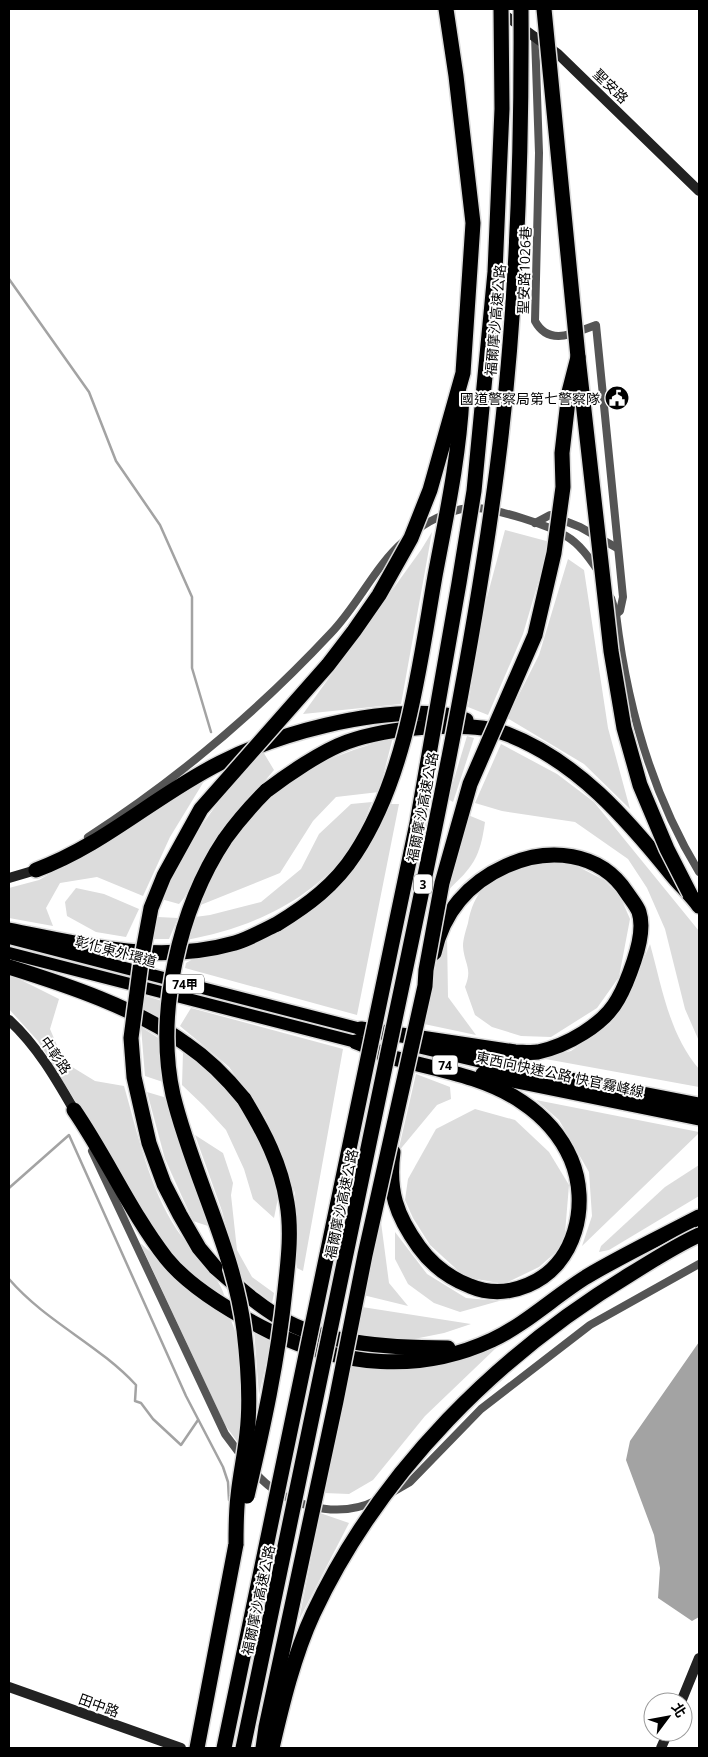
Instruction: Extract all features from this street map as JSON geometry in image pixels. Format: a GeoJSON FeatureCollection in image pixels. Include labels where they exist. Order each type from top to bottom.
{"type":"FeatureCollection","features":[{"type":"Feature","properties":{"kind":"highway"},"geometry":{"type":"LineString","coordinates":[[9,930],[106,949],[158,954],[198,952],[237,943],[277,924],[315,900],[333,883],[355,855],[369,830],[394,772],[422,652],[460,432],[472,223],[456,76],[446,9]]}},
{"type":"Feature","properties":{"kind":"highway","name":"福爾摩沙高速公路"},"geometry":{"type":"LineString","coordinates":[[224,1748],[417,823],[460,582],[475,482],[495,272],[502,109],[501,9]]}},
{"type":"Feature","properties":{"kind":"highway","name":"福爾摩沙高速公路"},"geometry":{"type":"LineString","coordinates":[[243,1748],[313,1424],[435,827],[481,573],[497,469],[510,348],[521,170],[520,9]]}},
{"type":"Feature","properties":{"kind":"highway"},"geometry":{"type":"LineString","coordinates":[[544,9],[602,588],[624,728],[640,785],[667,849],[695,900]]}},
{"type":"Feature","properties":{"kind":"highway"},"geometry":{"type":"LineString","coordinates":[[426,986],[426,970],[442,883],[467,793],[535,635],[554,553],[563,487],[562,453],[569,392],[578,357]]}},
{"type":"Feature","properties":{"kind":"highway"},"geometry":{"type":"LineString","coordinates":[[463,373],[430,490],[411,538],[379,595],[328,665],[201,810],[164,876],[151,908],[141,962],[131,1038],[134,1077],[149,1143],[164,1184],[199,1248],[215,1268],[277,1315],[290,1323],[318,1334],[407,1348],[470,1348]]}},
{"type":"Feature","properties":{"kind":"highway"},"geometry":{"type":"LineString","coordinates":[[36,870],[83,849],[220,763],[278,738],[331,725],[410,713],[438,714],[484,725],[506,733],[551,757],[580,778],[615,808],[695,900]]}},
{"type":"Feature","properties":{"kind":"highway"},"geometry":{"type":"LineString","coordinates":[[236,1544],[238,1498],[248,1414],[244,1329],[236,1288],[173,1094],[168,1057],[169,1016],[172,981],[180,943],[202,879],[224,840],[244,814],[266,791],[326,752],[346,742],[407,730],[449,726],[506,733]]}},
{"type":"Feature","properties":{"kind":"highway"},"geometry":{"type":"LineString","coordinates":[[263,1748],[365,1255],[398,1110],[426,986],[435,946],[446,921],[456,902],[472,887],[492,873],[516,862],[541,856],[570,854],[592,862],[607,872],[622,885],[639,912],[640,931],[632,966],[618,1000],[604,1018],[562,1044],[537,1052],[515,1052],[358,1036]]}},
{"type":"Feature","properties":{"kind":"highway"},"geometry":{"type":"LineString","coordinates":[[9,967],[95,997],[146,1020],[186,1043],[204,1057],[226,1077],[244,1099],[262,1128],[276,1158],[287,1202],[290,1225],[281,1327],[257,1452],[236,1544],[197,1748]]}},
{"type":"Feature","properties":{"kind":"highway"},"geometry":{"type":"LineString","coordinates":[[358,1036],[387,1056],[500,1089],[523,1102],[547,1122],[571,1160],[577,1184],[578,1221],[574,1236],[565,1255],[550,1272],[537,1281],[518,1289],[498,1292],[477,1289],[456,1280],[430,1259],[412,1236],[392,1190],[391,1170],[398,1110]]}},
{"type":"Feature","properties":{"kind":"highway","name":"東西向快速公路 快官霧峰線"},"geometry":{"type":"LineString","coordinates":[[358,1036],[444,1052],[534,1080],[699,1118]]}},
{"type":"Feature","properties":{"kind":"highway","name":"東西向快速公路 快官霧峰線"},"geometry":{"type":"LineString","coordinates":[[534,1080],[699,1105]]}},
{"type":"Feature","properties":{"kind":"highway"},"geometry":{"type":"LineString","coordinates":[[74,1110],[100,1148],[146,1230],[168,1260],[224,1307],[284,1338],[358,1361],[416,1362],[470,1348],[493,1339],[544,1308],[584,1278],[622,1256],[699,1217]]}},
{"type":"Feature","properties":{"kind":"highway"},"geometry":{"type":"LineString","coordinates":[[272,1748],[290,1679],[312,1615],[350,1545],[379,1500],[429,1440],[536,1339],[572,1310],[642,1266],[699,1235]]}},
{"type":"Feature","properties":{"kind":"main road","name":"彰化東外環道"},"geometry":{"type":"LineString","coordinates":[[9,938],[358,1036]]}},
{"type":"Feature","properties":{"kind":"main road","name":"彰化東外環道"},"geometry":{"type":"LineString","coordinates":[[9,952],[358,1036]]}},
{"type":"Feature","properties":{"kind":"street","name":"聖安路"},"geometry":{"type":"LineString","coordinates":[[496,9],[535,36],[574,69],[699,192]]}},
{"type":"Feature","properties":{"kind":"street","name":"聖安路1026巷"},"geometry":{"type":"LineString","coordinates":[[535,36],[539,153],[535,321],[540,330],[547,335],[559,338],[596,325],[623,597],[620,611],[616,614]]}},
{"type":"Feature","properties":{"kind":"street"},"geometry":{"type":"LineString","coordinates":[[9,878],[36,870],[119,817],[201,756],[249,715],[293,673],[338,625],[398,546],[423,526],[455,511],[476,508],[535,523],[566,536],[583,550],[605,579],[616,614],[638,733],[661,801],[680,840],[699,872]]}},
{"type":"Feature","properties":{"kind":"street"},"geometry":{"type":"LineString","coordinates":[[535,523],[550,515],[580,527],[617,548]]}},
{"type":"Feature","properties":{"kind":"street","name":"中彰路"},"geometry":{"type":"LineString","coordinates":[[9,1020],[45,1061],[74,1110]]}},
{"type":"Feature","properties":{"kind":"street"},"geometry":{"type":"LineString","coordinates":[[74,1110],[225,1434],[261,1480],[286,1497],[323,1509],[344,1510],[369,1504],[410,1482],[481,1409],[556,1350],[590,1325],[699,1264]]}},
{"type":"Feature","properties":{"kind":"street"},"geometry":{"type":"LineString","coordinates":[[685,1692],[699,1658]]}},
{"type":"Feature","properties":{"kind":"street","name":"田中路"},"geometry":{"type":"LineString","coordinates":[[9,1687],[181,1748]]}},
{"type":"Feature","properties":{"kind":"shaded area"},"geometry":{"type":"Polygon","coordinates":[[[505,530],[550,542],[523,634],[488,715],[468,707],[482,616],[505,530]]]}},
{"type":"Feature","properties":{"kind":"shaded area"},"geometry":{"type":"Polygon","coordinates":[[[432,532],[401,704],[303,714],[421,550],[432,532]]]}},
{"type":"Feature","properties":{"kind":"shaded area"},"geometry":{"type":"Polygon","coordinates":[[[568,559],[584,570],[608,728],[630,809],[584,764],[507,718],[539,655],[568,559]]]}},
{"type":"Feature","properties":{"kind":"shaded area"},"geometry":{"type":"Polygon","coordinates":[[[467,736],[474,738],[453,802],[448,799],[467,736]]]}},
{"type":"Feature","properties":{"kind":"shaded area"},"geometry":{"type":"Polygon","coordinates":[[[393,737],[379,792],[336,797],[313,821],[280,873],[198,906],[215,869],[236,834],[262,802],[277,789],[318,764],[393,737]]]}},
{"type":"Feature","properties":{"kind":"shaded area"},"geometry":{"type":"Polygon","coordinates":[[[501,744],[557,774],[594,802],[699,931],[699,1041],[685,1009],[665,929],[647,888],[628,859],[575,822],[502,811],[475,803],[501,744]]]}},
{"type":"Feature","properties":{"kind":"shaded area"},"geometry":{"type":"Polygon","coordinates":[[[262,750],[274,770],[213,843],[179,904],[161,899],[197,832],[237,776],[262,750]]]}},
{"type":"Feature","properties":{"kind":"shaded area"},"geometry":{"type":"Polygon","coordinates":[[[209,773],[170,837],[143,896],[97,877],[60,883],[46,908],[53,926],[9,918],[9,888],[39,880],[102,844],[209,773]]]}},
{"type":"Feature","properties":{"kind":"shaded area"},"geometry":{"type":"Polygon","coordinates":[[[372,802],[353,845],[316,884],[297,898],[255,920],[232,929],[186,940],[195,917],[261,902],[301,869],[319,834],[351,804],[372,802]]]}},
{"type":"Feature","properties":{"kind":"shaded area"},"geometry":{"type":"Polygon","coordinates":[[[389,804],[399,804],[357,1015],[185,968],[186,963],[195,958],[225,953],[341,882],[375,835],[389,804]]]}},
{"type":"Feature","properties":{"kind":"shaded area"},"geometry":{"type":"Polygon","coordinates":[[[468,815],[485,822],[481,845],[469,868],[447,891],[468,815]]]}},
{"type":"Feature","properties":{"kind":"shaded area"},"geometry":{"type":"Polygon","coordinates":[[[565,860],[604,880],[620,896],[630,919],[619,977],[597,1008],[551,1037],[521,1036],[492,1027],[475,1015],[465,987],[468,970],[463,943],[473,905],[481,891],[491,881],[503,874],[532,865],[565,860]]]}},
{"type":"Feature","properties":{"kind":"shaded area"},"geometry":{"type":"Polygon","coordinates":[[[76,888],[104,894],[139,909],[126,937],[96,932],[67,916],[65,902],[76,888]]]}},
{"type":"Feature","properties":{"kind":"shaded area"},"geometry":{"type":"Polygon","coordinates":[[[158,917],[178,918],[169,939],[152,939],[158,917]]]}},
{"type":"Feature","properties":{"kind":"shaded area"},"geometry":{"type":"Polygon","coordinates":[[[447,934],[448,997],[476,1035],[424,1024],[438,955],[447,934]]]}},
{"type":"Feature","properties":{"kind":"shaded area"},"geometry":{"type":"Polygon","coordinates":[[[650,944],[673,1025],[680,1041],[699,1069],[699,1087],[540,1058],[571,1051],[610,1024],[625,1003],[650,944]]]}},
{"type":"Feature","properties":{"kind":"shaded area"},"geometry":{"type":"Polygon","coordinates":[[[9,974],[59,999],[50,1029],[64,1062],[95,1081],[124,1086],[145,1160],[159,1196],[177,1230],[214,1275],[224,1295],[225,1303],[182,1267],[148,1219],[38,1041],[9,1009],[9,974]]]}},
{"type":"Feature","properties":{"kind":"shaded area"},"geometry":{"type":"Polygon","coordinates":[[[143,995],[162,1001],[160,1020],[142,1010],[143,995]]]}},
{"type":"Feature","properties":{"kind":"shaded area"},"geometry":{"type":"Polygon","coordinates":[[[191,1008],[343,1049],[303,1271],[297,1268],[295,1193],[265,1117],[229,1067],[180,1026],[191,1008]]]}},
{"type":"Feature","properties":{"kind":"shaded area"},"geometry":{"type":"Polygon","coordinates":[[[141,1027],[160,1039],[166,1083],[145,1076],[141,1027]]]}},
{"type":"Feature","properties":{"kind":"shaded area"},"geometry":{"type":"Polygon","coordinates":[[[183,1052],[225,1085],[263,1142],[278,1198],[274,1218],[253,1199],[244,1169],[226,1130],[182,1085],[183,1052]]]}},
{"type":"Feature","properties":{"kind":"shaded area"},"geometry":{"type":"Polygon","coordinates":[[[416,1074],[450,1087],[451,1099],[437,1105],[398,1152],[416,1074]]]}},
{"type":"Feature","properties":{"kind":"shaded area"},"geometry":{"type":"Polygon","coordinates":[[[147,1092],[167,1098],[208,1226],[193,1221],[165,1159],[147,1092]]]}},
{"type":"Feature","properties":{"kind":"shaded area"},"geometry":{"type":"Polygon","coordinates":[[[536,1100],[699,1133],[582,1246],[592,1216],[589,1172],[559,1120],[536,1100]]]}},
{"type":"Feature","properties":{"kind":"shaded area"},"geometry":{"type":"Polygon","coordinates":[[[475,1109],[515,1120],[549,1152],[569,1185],[564,1245],[539,1267],[504,1284],[465,1277],[430,1245],[413,1218],[405,1200],[408,1179],[436,1129],[475,1109]]]}},
{"type":"Feature","properties":{"kind":"shaded area"},"geometry":{"type":"Polygon","coordinates":[[[195,1135],[223,1153],[233,1183],[231,1195],[237,1250],[252,1277],[274,1293],[272,1303],[240,1277],[222,1211],[195,1135]]]}},
{"type":"Feature","properties":{"kind":"shaded area"},"geometry":{"type":"Polygon","coordinates":[[[699,1165],[699,1196],[609,1250],[599,1252],[601,1246],[665,1187],[699,1165]]]}},
{"type":"Feature","properties":{"kind":"shaded area"},"geometry":{"type":"Polygon","coordinates":[[[379,1207],[389,1283],[408,1306],[363,1295],[379,1207]]]}},
{"type":"Feature","properties":{"kind":"shaded area"},"geometry":{"type":"Polygon","coordinates":[[[395,1232],[427,1274],[466,1298],[499,1301],[460,1312],[434,1303],[408,1284],[395,1259],[395,1232]]]}},
{"type":"Feature","properties":{"kind":"shaded area"},"geometry":{"type":"Polygon","coordinates":[[[140,1243],[231,1320],[239,1342],[244,1395],[239,1444],[225,1425],[140,1243]]]}},
{"type":"Feature","properties":{"kind":"shaded area"},"geometry":{"type":"Polygon","coordinates":[[[362,1307],[471,1324],[444,1333],[399,1342],[357,1336],[362,1307]]]}},
{"type":"Feature","properties":{"kind":"shaded area"},"geometry":{"type":"Polygon","coordinates":[[[254,1330],[271,1342],[259,1395],[254,1330]]]}},
{"type":"Feature","properties":{"kind":"shaded area"},"geometry":{"type":"Polygon","coordinates":[[[699,1342],[699,1617],[692,1621],[658,1598],[660,1568],[654,1535],[626,1460],[630,1441],[699,1342]]]}},
{"type":"Feature","properties":{"kind":"shaded area"},"geometry":{"type":"Polygon","coordinates":[[[497,1347],[425,1416],[373,1480],[349,1494],[324,1493],[352,1364],[418,1368],[497,1347]]]}},
{"type":"Feature","properties":{"kind":"shaded area"},"geometry":{"type":"Polygon","coordinates":[[[320,1513],[349,1523],[299,1620],[320,1513]]]}},
{"type":"Feature","properties":{"kind":"waterway"},"geometry":{"type":"LineString","coordinates":[[9,279],[89,392],[116,461],[160,525],[192,597],[192,668],[211,732]]}},
{"type":"Feature","properties":{"kind":"waterway"},"geometry":{"type":"LineString","coordinates":[[9,1188],[69,1135],[186,1396],[223,1467],[228,1482],[229,1500]]}},
{"type":"Feature","properties":{"kind":"waterway"},"geometry":{"type":"LineString","coordinates":[[9,1279],[39,1308],[121,1370],[136,1385],[135,1401],[141,1403],[153,1419],[181,1445],[198,1420]]}},
{"type":"Feature","properties":{"kind":"place","name":"國道警察局第七警察隊"},"geometry":{"type":"Point","coordinates":[617,398]}}]}
